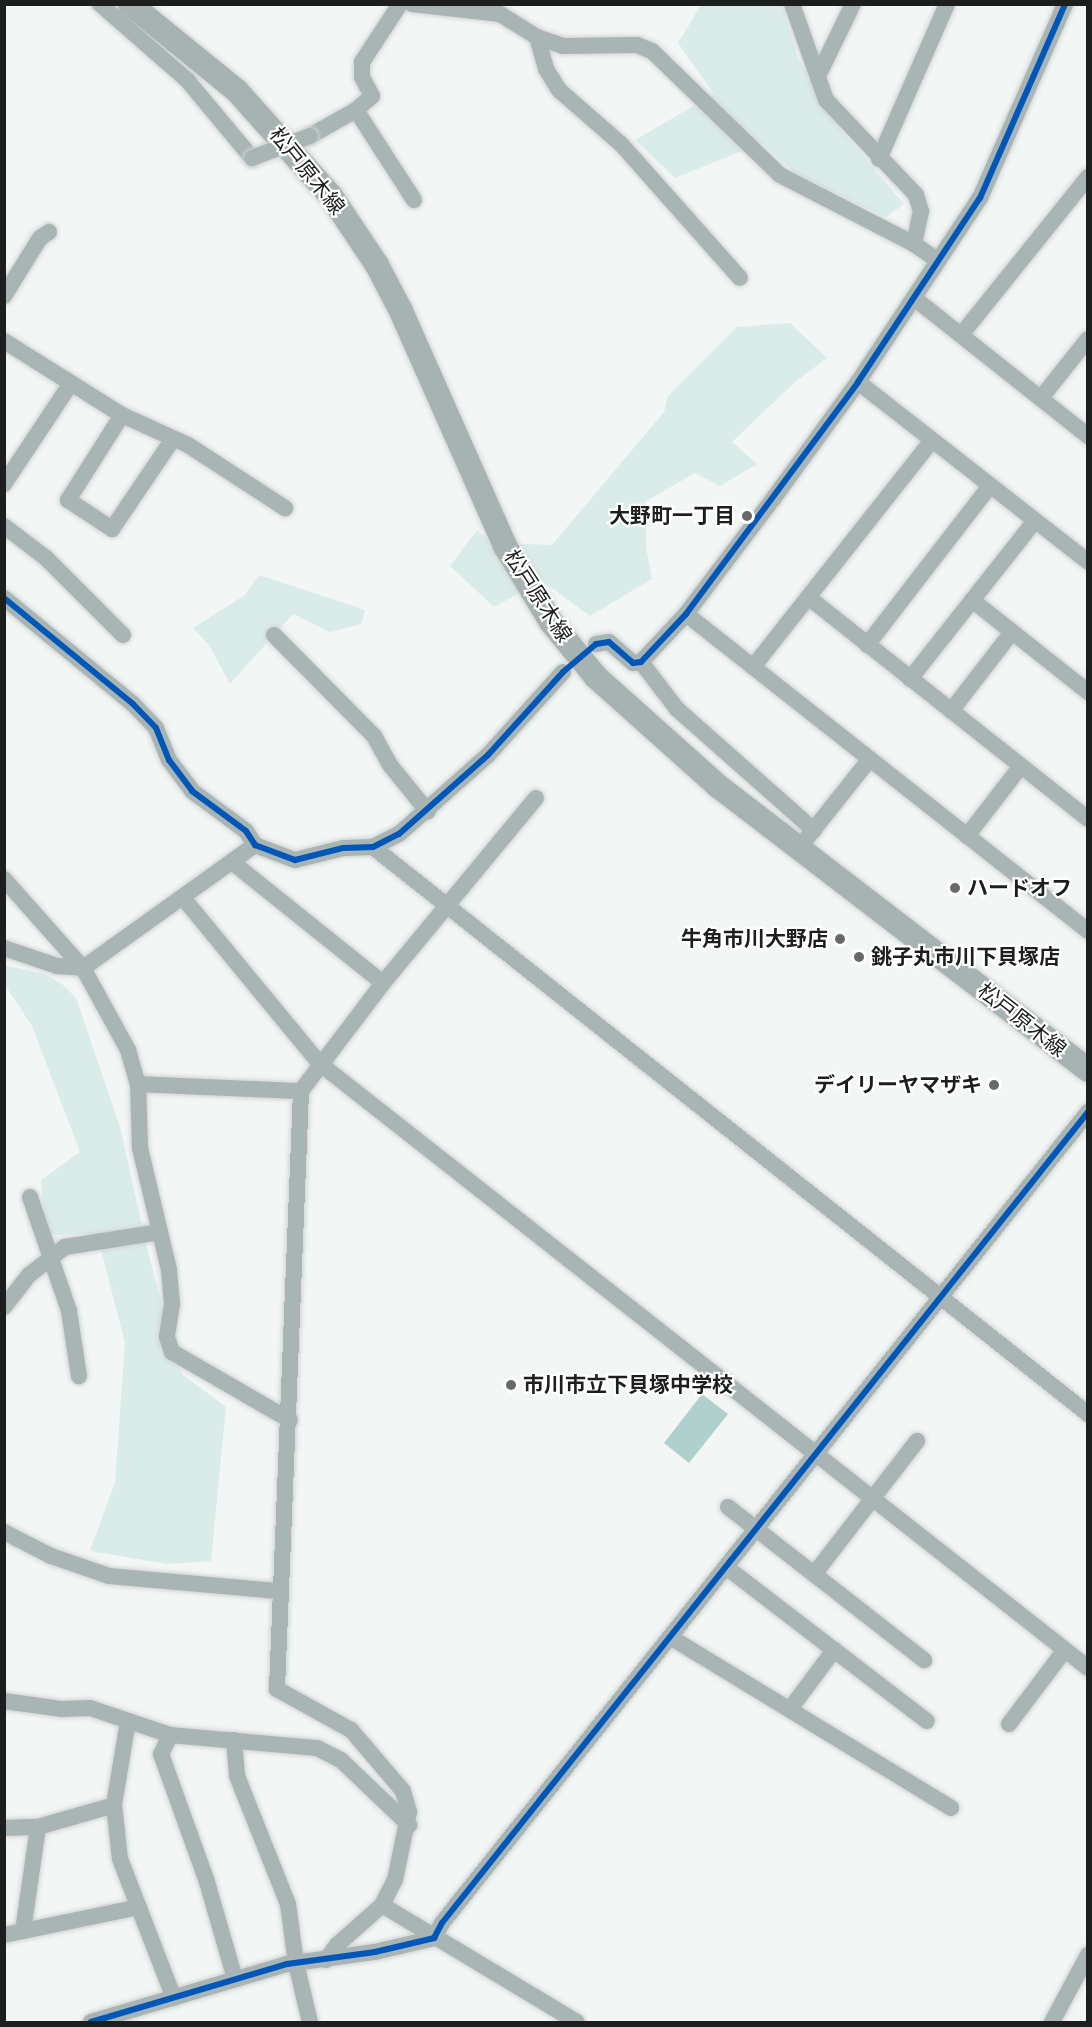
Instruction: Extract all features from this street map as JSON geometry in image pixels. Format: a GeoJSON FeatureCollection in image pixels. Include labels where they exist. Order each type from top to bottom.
{"type":"FeatureCollection","features":[{"type":"Feature","properties":{"kind":"main road","name":"松戸原木線"},"geometry":{"type":"LineString","coordinates":[[130,4],[237,90],[331,196],[377,265],[396,302],[505,546],[551,622],[596,677],[633,714],[718,786],[806,839],[1088,1070]]}},
{"type":"Feature","properties":{"kind":"street"},"geometry":{"type":"LineString","coordinates":[[100,4],[187,80],[252,158],[310,136],[356,110],[372,96],[362,77],[362,62],[400,4]]}},
{"type":"Feature","properties":{"kind":"street"},"geometry":{"type":"LineString","coordinates":[[412,4],[499,9],[537,37],[563,46],[637,45],[652,51],[780,175],[914,244],[937,260]]}},
{"type":"Feature","properties":{"kind":"street"},"geometry":{"type":"LineString","coordinates":[[792,4],[826,100],[879,159],[916,195],[921,211],[914,244]]}},
{"type":"Feature","properties":{"kind":"street"},"geometry":{"type":"LineString","coordinates":[[819,75],[853,4]]}},
{"type":"Feature","properties":{"kind":"street"},"geometry":{"type":"LineString","coordinates":[[879,159],[947,4]]}},
{"type":"Feature","properties":{"kind":"street"},"geometry":{"type":"LineString","coordinates":[[596,644],[609,642],[633,663],[641,662],[686,614],[858,382],[980,198],[1060,6]]}},
{"type":"Feature","properties":{"kind":"street"},"geometry":{"type":"LineString","coordinates":[[537,37],[546,69],[559,90],[621,144],[740,278]]}},
{"type":"Feature","properties":{"kind":"street"},"geometry":{"type":"LineString","coordinates":[[356,110],[414,200]]}},
{"type":"Feature","properties":{"kind":"street"},"geometry":{"type":"LineString","coordinates":[[961,336],[1088,177]]}},
{"type":"Feature","properties":{"kind":"street"},"geometry":{"type":"LineString","coordinates":[[4,296],[40,238],[49,232]]}},
{"type":"Feature","properties":{"kind":"street"},"geometry":{"type":"LineString","coordinates":[[914,298],[1088,435]]}},
{"type":"Feature","properties":{"kind":"street"},"geometry":{"type":"LineString","coordinates":[[1041,398],[1088,339]]}},
{"type":"Feature","properties":{"kind":"street"},"geometry":{"type":"LineString","coordinates":[[4,341],[122,415],[173,439],[285,508]]}},
{"type":"Feature","properties":{"kind":"street"},"geometry":{"type":"LineString","coordinates":[[858,382],[1088,562]]}},
{"type":"Feature","properties":{"kind":"street"},"geometry":{"type":"LineString","coordinates":[[4,484],[70,383]]}},
{"type":"Feature","properties":{"kind":"street"},"geometry":{"type":"LineString","coordinates":[[122,415],[68,500],[112,529],[173,439]]}},
{"type":"Feature","properties":{"kind":"street"},"geometry":{"type":"LineString","coordinates":[[753,668],[932,440]]}},
{"type":"Feature","properties":{"kind":"street"},"geometry":{"type":"LineString","coordinates":[[867,645],[990,486]]}},
{"type":"Feature","properties":{"kind":"street"},"geometry":{"type":"LineString","coordinates":[[910,679],[1035,521]]}},
{"type":"Feature","properties":{"kind":"street"},"geometry":{"type":"LineString","coordinates":[[4,526],[46,558],[123,635]]}},
{"type":"Feature","properties":{"kind":"street"},"geometry":{"type":"LineString","coordinates":[[808,597],[1088,819]]}},
{"type":"Feature","properties":{"kind":"street"},"geometry":{"type":"LineString","coordinates":[[4,598],[133,704],[156,728],[168,760],[187,785],[246,831],[255,845],[295,860],[343,848],[373,847],[399,834],[428,812],[488,755],[563,672]]}},
{"type":"Feature","properties":{"kind":"street"},"geometry":{"type":"LineString","coordinates":[[972,600],[1088,692]]}},
{"type":"Feature","properties":{"kind":"street"},"geometry":{"type":"LineString","coordinates":[[686,614],[1088,931]]}},
{"type":"Feature","properties":{"kind":"street"},"geometry":{"type":"LineString","coordinates":[[951,711],[1012,632]]}},
{"type":"Feature","properties":{"kind":"street"},"geometry":{"type":"LineString","coordinates":[[274,635],[374,736],[390,765],[428,812]]}},
{"type":"Feature","properties":{"kind":"street"},"geometry":{"type":"LineString","coordinates":[[641,662],[677,709],[806,839],[869,760]]}},
{"type":"Feature","properties":{"kind":"street"},"geometry":{"type":"LineString","coordinates":[[966,836],[1021,766]]}},
{"type":"Feature","properties":{"kind":"street"},"geometry":{"type":"LineString","coordinates":[[326,1960],[337,1945],[382,1905],[395,1880],[409,1826],[403,1791],[366,1744],[351,1730],[277,1689],[278,1591],[290,1420],[301,1090],[383,983],[536,798]]}},
{"type":"Feature","properties":{"kind":"street"},"geometry":{"type":"LineString","coordinates":[[4,948],[57,966],[83,968],[184,899],[255,845]]}},
{"type":"Feature","properties":{"kind":"street"},"geometry":{"type":"LineString","coordinates":[[373,847],[1088,1414]]}},
{"type":"Feature","properties":{"kind":"street"},"geometry":{"type":"LineString","coordinates":[[232,862],[383,983]]}},
{"type":"Feature","properties":{"kind":"street"},"geometry":{"type":"LineString","coordinates":[[4,879],[83,968],[128,1050],[138,1084],[140,1148],[170,1281],[172,1304],[167,1337],[172,1352],[290,1420]]}},
{"type":"Feature","properties":{"kind":"street"},"geometry":{"type":"LineString","coordinates":[[184,899],[320,1063],[1088,1668]]}},
{"type":"Feature","properties":{"kind":"street"},"geometry":{"type":"LineString","coordinates":[[138,1084],[301,1090]]}},
{"type":"Feature","properties":{"kind":"street"},"geometry":{"type":"LineString","coordinates":[[91,2022],[296,1963],[326,1960],[434,1938],[816,1452],[1088,1112]]}},
{"type":"Feature","properties":{"kind":"street"},"geometry":{"type":"LineString","coordinates":[[30,1197],[69,1311],[79,1376]]}},
{"type":"Feature","properties":{"kind":"street"},"geometry":{"type":"LineString","coordinates":[[4,1307],[49,1256],[65,1247],[160,1232]]}},
{"type":"Feature","properties":{"kind":"street"},"geometry":{"type":"LineString","coordinates":[[815,1574],[917,1441]]}},
{"type":"Feature","properties":{"kind":"street"},"geometry":{"type":"LineString","coordinates":[[728,1507],[757,1527],[924,1660]]}},
{"type":"Feature","properties":{"kind":"street"},"geometry":{"type":"LineString","coordinates":[[4,1532],[51,1556],[109,1576],[278,1591]]}},
{"type":"Feature","properties":{"kind":"street"},"geometry":{"type":"LineString","coordinates":[[726,1567],[927,1721]]}},
{"type":"Feature","properties":{"kind":"street"},"geometry":{"type":"LineString","coordinates":[[670,1637],[951,1808]]}},
{"type":"Feature","properties":{"kind":"street"},"geometry":{"type":"LineString","coordinates":[[790,1708],[834,1650]]}},
{"type":"Feature","properties":{"kind":"street"},"geometry":{"type":"LineString","coordinates":[[1009,1724],[1065,1651]]}},
{"type":"Feature","properties":{"kind":"street"},"geometry":{"type":"LineString","coordinates":[[4,1701],[62,1709],[90,1708],[170,1736],[317,1748],[342,1761],[409,1826]]}},
{"type":"Feature","properties":{"kind":"street"},"geometry":{"type":"LineString","coordinates":[[128,1721],[114,1805],[120,1859],[174,1998]]}},
{"type":"Feature","properties":{"kind":"street"},"geometry":{"type":"LineString","coordinates":[[170,1736],[161,1754],[207,1882],[235,1979]]}},
{"type":"Feature","properties":{"kind":"street"},"geometry":{"type":"LineString","coordinates":[[234,1740],[237,1776],[288,1904],[296,1963],[310,2022]]}},
{"type":"Feature","properties":{"kind":"street"},"geometry":{"type":"LineString","coordinates":[[4,1828],[38,1827],[114,1805]]}},
{"type":"Feature","properties":{"kind":"street"},"geometry":{"type":"LineString","coordinates":[[23,1931],[38,1827]]}},
{"type":"Feature","properties":{"kind":"street"},"geometry":{"type":"LineString","coordinates":[[382,1905],[577,2022]]}},
{"type":"Feature","properties":{"kind":"street"},"geometry":{"type":"LineString","coordinates":[[4,1935],[139,1907]]}},
{"type":"Feature","properties":{"kind":"street"},"geometry":{"type":"LineString","coordinates":[[1052,2022],[1088,1955]]}},
{"type":"Feature","properties":{"kind":"shaded area"},"geometry":{"type":"Polygon","coordinates":[[[701,5],[782,5],[798,58],[836,124],[904,204],[886,217],[798,175],[762,143],[675,178],[635,140],[714,94],[678,43],[701,5]]]}},
{"type":"Feature","properties":{"kind":"shaded area"},"geometry":{"type":"Polygon","coordinates":[[[790,323],[827,358],[795,382],[732,442],[757,464],[720,486],[695,473],[646,501],[646,547],[652,579],[590,616],[542,581],[494,607],[450,566],[477,530],[498,550],[524,544],[552,545],[664,412],[668,396],[737,327],[790,323]]]}},
{"type":"Feature","properties":{"kind":"shaded area"},"geometry":{"type":"Polygon","coordinates":[[[259,575],[365,610],[361,624],[330,632],[293,614],[230,684],[209,645],[193,628],[245,595],[259,575]]]}},
{"type":"Feature","properties":{"kind":"shaded area"},"geometry":{"type":"Polygon","coordinates":[[[4,965],[45,974],[62,984],[76,998],[120,1127],[150,1260],[182,1374],[226,1407],[211,1561],[168,1564],[90,1551],[115,1482],[125,1343],[97,1234],[45,1235],[41,1180],[80,1152],[32,1026],[5,985],[4,965]]]}},
{"type":"Feature","properties":{"kind":"water"},"geometry":{"type":"Polygon","coordinates":[[[702,1394],[728,1414],[689,1463],[664,1443],[702,1394]]]}},
{"type":"Feature","properties":{"kind":"cycle path"},"geometry":{"type":"LineString","coordinates":[[4,598],[133,704],[156,728],[169,760],[192,791],[246,831],[255,845],[295,860],[343,848],[373,847],[399,834],[488,755],[563,672],[596,644],[609,642],[633,663],[641,662],[686,614],[858,382],[980,198],[1065,4]]}},
{"type":"Feature","properties":{"kind":"cycle path"},"geometry":{"type":"LineString","coordinates":[[91,2022],[287,1964],[375,1952],[434,1938],[442,1923],[1088,1112]]}},
{"type":"Feature","properties":{"kind":"place","name":"大野町一丁目"},"geometry":{"type":"Point","coordinates":[747,516]}},
{"type":"Feature","properties":{"kind":"place","name":"ハードオフ"},"geometry":{"type":"Point","coordinates":[955,888]}},
{"type":"Feature","properties":{"kind":"place","name":"牛角市川大野店"},"geometry":{"type":"Point","coordinates":[840,939]}},
{"type":"Feature","properties":{"kind":"place","name":"銚子丸市川下貝塚店"},"geometry":{"type":"Point","coordinates":[859,957]}},
{"type":"Feature","properties":{"kind":"place","name":"デイリーヤマザキ"},"geometry":{"type":"Point","coordinates":[994,1085]}},
{"type":"Feature","properties":{"kind":"place","name":"市川市立下貝塚中学校"},"geometry":{"type":"Point","coordinates":[511,1385]}}]}
